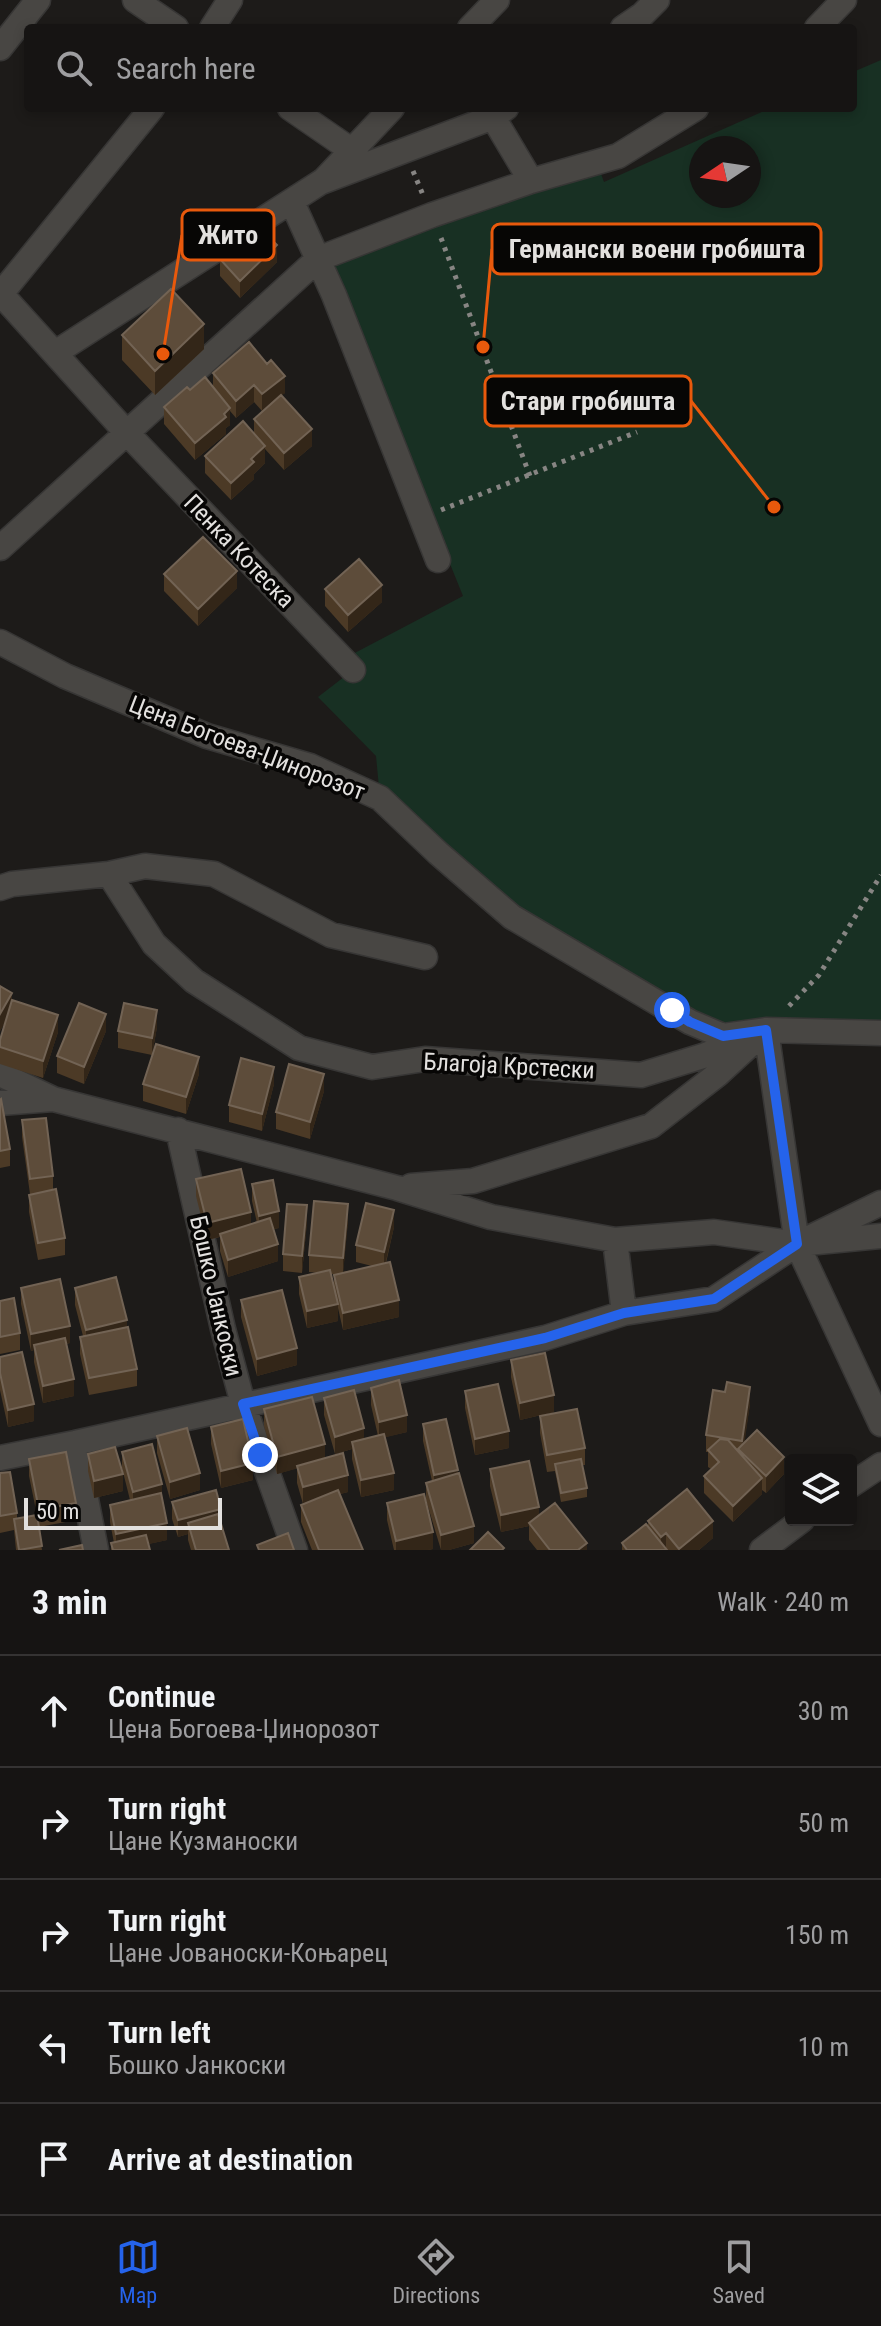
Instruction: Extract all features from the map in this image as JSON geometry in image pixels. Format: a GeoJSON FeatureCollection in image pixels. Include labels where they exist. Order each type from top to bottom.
{"type":"FeatureCollection","features":[{"type":"Feature","properties":{"kind":"street"},"geometry":{"type":"LineString","coordinates":[[0,48],[38,0]]}},
{"type":"Feature","properties":{"kind":"street"},"geometry":{"type":"LineString","coordinates":[[135,0],[170,24]]}},
{"type":"Feature","properties":{"kind":"street"},"geometry":{"type":"LineString","coordinates":[[215,24],[230,0]]}},
{"type":"Feature","properties":{"kind":"street"},"geometry":{"type":"LineString","coordinates":[[474,24],[497,0]]}},
{"type":"Feature","properties":{"kind":"street"},"geometry":{"type":"LineString","coordinates":[[629,24],[657,0]]}},
{"type":"Feature","properties":{"kind":"street"},"geometry":{"type":"LineString","coordinates":[[821,24],[844,0]]}},
{"type":"Feature","properties":{"kind":"street"},"geometry":{"type":"LineString","coordinates":[[0,294],[149,112]]}},
{"type":"Feature","properties":{"kind":"street"},"geometry":{"type":"LineString","coordinates":[[295,112],[355,159],[404,151],[499,113],[531,181]]}},
{"type":"Feature","properties":{"kind":"street"},"geometry":{"type":"LineString","coordinates":[[55,353],[355,159],[389,112]]}},
{"type":"Feature","properties":{"kind":"street"},"geometry":{"type":"LineString","coordinates":[[0,548],[318,259],[531,181],[618,156],[690,112]]}},
{"type":"Feature","properties":{"kind":"street"},"geometry":{"type":"LineString","coordinates":[[292,202],[318,259],[438,560]]}},
{"type":"Feature","properties":{"kind":"street","name":"Пенка Котеска"},"geometry":{"type":"LineString","coordinates":[[0,294],[126,432],[353,670]]}},
{"type":"Feature","properties":{"kind":"street","name":"Цена Богоева-Џинорозот"},"geometry":{"type":"LineString","coordinates":[[0,642],[65,676],[207,736],[310,766],[380,798],[512,917],[690,1022],[723,1036],[766,1030]]}},
{"type":"Feature","properties":{"kind":"street"},"geometry":{"type":"LineString","coordinates":[[0,888],[12,884],[109,874],[145,866],[214,874],[331,935],[425,957]]}},
{"type":"Feature","properties":{"kind":"street","name":"Благоја Крстески"},"geometry":{"type":"LineString","coordinates":[[109,874],[154,944],[194,981],[299,1048],[372,1067],[425,1059],[641,1075],[703,1056],[766,1030],[881,1033]]}},
{"type":"Feature","properties":{"kind":"street"},"geometry":{"type":"LineString","coordinates":[[397,1188],[473,1181],[651,1126],[718,1074],[766,1030]]}},
{"type":"Feature","properties":{"kind":"street"},"geometry":{"type":"LineString","coordinates":[[766,1030],[797,1244],[881,1424]]}},
{"type":"Feature","properties":{"kind":"street"},"geometry":{"type":"LineString","coordinates":[[0,1074],[53,1099],[397,1188],[491,1217],[615,1240],[714,1232],[797,1244],[881,1236]]}},
{"type":"Feature","properties":{"kind":"street"},"geometry":{"type":"LineString","coordinates":[[0,1103],[53,1099]]}},
{"type":"Feature","properties":{"kind":"street","name":"Бошко Јанкоски"},"geometry":{"type":"LineString","coordinates":[[178,1130],[243,1404],[295,1550]]}},
{"type":"Feature","properties":{"kind":"street"},"geometry":{"type":"LineString","coordinates":[[0,1458],[545,1338],[624,1313],[714,1299],[797,1244],[881,1203]]}},
{"type":"Feature","properties":{"kind":"street"},"geometry":{"type":"LineString","coordinates":[[615,1240],[624,1313]]}},
{"type":"Feature","properties":{"kind":"street"},"geometry":{"type":"LineString","coordinates":[[75,1443],[96,1550]]}},
{"type":"Feature","properties":{"kind":"street"},"geometry":{"type":"LineString","coordinates":[[857,1481],[881,1465]]}},
{"type":"Feature","properties":{"kind":"street"},"geometry":{"type":"LineString","coordinates":[[762,1550],[794,1526]]}},
{"type":"Feature","properties":{"kind":"path"},"geometry":{"type":"LineString","coordinates":[[404,151],[432,215],[530,476]]}},
{"type":"Feature","properties":{"kind":"path"},"geometry":{"type":"LineString","coordinates":[[430,515],[637,432]]}},
{"type":"Feature","properties":{"kind":"path"},"geometry":{"type":"LineString","coordinates":[[766,1030],[819,975],[881,875]]}},
{"type":"Feature","properties":{"kind":"green space"},"geometry":{"type":"Polygon","coordinates":[[[881,60],[881,1033],[723,1036],[512,917],[380,798],[376,756],[318,697],[353,670],[349,656],[463,596],[328,262],[537,185],[600,171],[604,182],[689,144],[689,208],[761,208],[761,136],[708,136],[762,112],[857,112],[857,70],[881,60]]]}},
{"type":"Feature","properties":{"kind":"building"},"geometry":{"type":"Polygon","coordinates":[[[256,224],[277,245],[240,281],[220,259],[256,224]]]}},
{"type":"Feature","properties":{"kind":"building"},"geometry":{"type":"Polygon","coordinates":[[[171,289],[204,324],[155,371],[122,335],[171,289]]]}},
{"type":"Feature","properties":{"kind":"building"},"geometry":{"type":"Polygon","coordinates":[[[249,342],[267,364],[271,360],[285,376],[262,394],[254,385],[236,401],[213,373],[249,342]]]}},
{"type":"Feature","properties":{"kind":"building"},"geometry":{"type":"Polygon","coordinates":[[[205,377],[230,408],[224,414],[226,417],[195,443],[164,407],[187,387],[190,390],[205,377]]]}},
{"type":"Feature","properties":{"kind":"building"},"geometry":{"type":"Polygon","coordinates":[[[281,395],[312,429],[284,453],[254,419],[281,395]]]}},
{"type":"Feature","properties":{"kind":"building"},"geometry":{"type":"Polygon","coordinates":[[[243,421],[265,446],[251,459],[254,462],[231,483],[205,456],[243,421]]]}},
{"type":"Feature","properties":{"kind":"building"},"geometry":{"type":"Polygon","coordinates":[[[203,537],[237,571],[198,609],[164,574],[203,537]]]}},
{"type":"Feature","properties":{"kind":"building"},"geometry":{"type":"Polygon","coordinates":[[[359,559],[382,585],[348,615],[325,589],[359,559]]]}},
{"type":"Feature","properties":{"kind":"building"},"geometry":{"type":"Polygon","coordinates":[[[0,986],[12,993],[0,1014],[0,986]]]}},
{"type":"Feature","properties":{"kind":"building"},"geometry":{"type":"Polygon","coordinates":[[[12,1000],[58,1015],[43,1061],[0,1047],[12,1000]]]}},
{"type":"Feature","properties":{"kind":"building"},"geometry":{"type":"Polygon","coordinates":[[[79,1003],[106,1014],[84,1067],[57,1056],[79,1003]]]}},
{"type":"Feature","properties":{"kind":"building"},"geometry":{"type":"Polygon","coordinates":[[[124,1003],[157,1010],[152,1038],[118,1031],[124,1003]]]}},
{"type":"Feature","properties":{"kind":"building"},"geometry":{"type":"Polygon","coordinates":[[[156,1044],[199,1057],[186,1097],[143,1084],[156,1044]]]}},
{"type":"Feature","properties":{"kind":"building"},"geometry":{"type":"Polygon","coordinates":[[[241,1058],[274,1067],[262,1114],[229,1105],[241,1058]]]}},
{"type":"Feature","properties":{"kind":"building"},"geometry":{"type":"Polygon","coordinates":[[[289,1064],[324,1074],[310,1122],[276,1112],[289,1064]]]}},
{"type":"Feature","properties":{"kind":"building"},"geometry":{"type":"Polygon","coordinates":[[[0,1100],[10,1149],[0,1151],[0,1100]]]}},
{"type":"Feature","properties":{"kind":"building"},"geometry":{"type":"Polygon","coordinates":[[[46,1118],[53,1176],[30,1179],[22,1120],[46,1118]]]}},
{"type":"Feature","properties":{"kind":"building"},"geometry":{"type":"Polygon","coordinates":[[[241,1169],[251,1212],[207,1223],[196,1179],[241,1169]]]}},
{"type":"Feature","properties":{"kind":"building"},"geometry":{"type":"Polygon","coordinates":[[[273,1180],[279,1211],[259,1216],[252,1184],[273,1180]]]}},
{"type":"Feature","properties":{"kind":"building"},"geometry":{"type":"Polygon","coordinates":[[[56,1189],[65,1238],[38,1243],[29,1195],[56,1189]]]}},
{"type":"Feature","properties":{"kind":"building"},"geometry":{"type":"Polygon","coordinates":[[[314,1201],[348,1204],[343,1258],[309,1255],[314,1201]]]}},
{"type":"Feature","properties":{"kind":"building"},"geometry":{"type":"Polygon","coordinates":[[[366,1203],[394,1210],[384,1252],[356,1245],[366,1203]]]}},
{"type":"Feature","properties":{"kind":"building"},"geometry":{"type":"Polygon","coordinates":[[[287,1204],[307,1205],[302,1256],[283,1254],[287,1204]]]}},
{"type":"Feature","properties":{"kind":"building"},"geometry":{"type":"Polygon","coordinates":[[[270,1218],[278,1244],[228,1260],[220,1234],[270,1218]]]}},
{"type":"Feature","properties":{"kind":"building"},"geometry":{"type":"Polygon","coordinates":[[[390,1262],[399,1300],[343,1313],[334,1275],[390,1262]]]}},
{"type":"Feature","properties":{"kind":"building"},"geometry":{"type":"Polygon","coordinates":[[[330,1270],[338,1304],[307,1311],[299,1277],[330,1270]]]}},
{"type":"Feature","properties":{"kind":"building"},"geometry":{"type":"Polygon","coordinates":[[[116,1277],[127,1320],[86,1330],[75,1288],[116,1277]]]}},
{"type":"Feature","properties":{"kind":"building"},"geometry":{"type":"Polygon","coordinates":[[[60,1279],[70,1326],[31,1334],[21,1288],[60,1279]]]}},
{"type":"Feature","properties":{"kind":"building"},"geometry":{"type":"Polygon","coordinates":[[[282,1290],[297,1348],[257,1359],[241,1300],[282,1290]]]}},
{"type":"Feature","properties":{"kind":"building"},"geometry":{"type":"Polygon","coordinates":[[[14,1298],[20,1333],[0,1337],[0,1301],[14,1298]]]}},
{"type":"Feature","properties":{"kind":"building"},"geometry":{"type":"Polygon","coordinates":[[[128,1327],[137,1369],[89,1378],[80,1337],[128,1327]]]}},
{"type":"Feature","properties":{"kind":"building"},"geometry":{"type":"Polygon","coordinates":[[[65,1338],[74,1379],[43,1386],[34,1345],[65,1338]]]}},
{"type":"Feature","properties":{"kind":"building"},"geometry":{"type":"Polygon","coordinates":[[[22,1352],[34,1404],[8,1410],[0,1357],[22,1352]]]}},
{"type":"Feature","properties":{"kind":"building"},"geometry":{"type":"Polygon","coordinates":[[[545,1353],[554,1395],[520,1403],[511,1360],[545,1353]]]}},
{"type":"Feature","properties":{"kind":"building"},"geometry":{"type":"Polygon","coordinates":[[[399,1380],[407,1415],[379,1422],[371,1388],[399,1380]]]}},
{"type":"Feature","properties":{"kind":"building"},"geometry":{"type":"Polygon","coordinates":[[[727,1382],[750,1387],[742,1441],[706,1435],[713,1390],[725,1392],[727,1382]]]}},
{"type":"Feature","properties":{"kind":"building"},"geometry":{"type":"Polygon","coordinates":[[[498,1384],[509,1431],[475,1439],[465,1391],[498,1384]]]}},
{"type":"Feature","properties":{"kind":"building"},"geometry":{"type":"Polygon","coordinates":[[[354,1390],[364,1428],[335,1437],[324,1398],[354,1390]]]}},
{"type":"Feature","properties":{"kind":"building"},"geometry":{"type":"Polygon","coordinates":[[[312,1397],[325,1444],[277,1457],[264,1409],[312,1397]]]}},
{"type":"Feature","properties":{"kind":"building"},"geometry":{"type":"Polygon","coordinates":[[[577,1409],[585,1448],[547,1455],[540,1416],[577,1409]]]}},
{"type":"Feature","properties":{"kind":"building"},"geometry":{"type":"Polygon","coordinates":[[[243,1419],[253,1463],[221,1471],[211,1427],[243,1419]]]}},
{"type":"Feature","properties":{"kind":"building"},"geometry":{"type":"Polygon","coordinates":[[[446,1419],[458,1470],[434,1475],[423,1424],[446,1419]]]}},
{"type":"Feature","properties":{"kind":"building"},"geometry":{"type":"Polygon","coordinates":[[[187,1428],[200,1473],[170,1482],[157,1436],[187,1428]]]}},
{"type":"Feature","properties":{"kind":"building"},"geometry":{"type":"Polygon","coordinates":[[[757,1430],[784,1457],[766,1476],[738,1449],[757,1430]]]}},
{"type":"Feature","properties":{"kind":"building"},"geometry":{"type":"Polygon","coordinates":[[[384,1434],[394,1473],[361,1480],[352,1442],[384,1434]]]}},
{"type":"Feature","properties":{"kind":"building"},"geometry":{"type":"Polygon","coordinates":[[[720,1439],[728,1440],[762,1478],[733,1506],[704,1476],[719,1462],[708,1450],[720,1439]]]}},
{"type":"Feature","properties":{"kind":"building"},"geometry":{"type":"Polygon","coordinates":[[[152,1444],[162,1484],[133,1492],[122,1452],[152,1444]]]}},
{"type":"Feature","properties":{"kind":"building"},"geometry":{"type":"Polygon","coordinates":[[[115,1447],[123,1474],[94,1481],[88,1454],[115,1447]]]}},
{"type":"Feature","properties":{"kind":"building"},"geometry":{"type":"Polygon","coordinates":[[[66,1452],[76,1503],[39,1510],[29,1459],[66,1452]]]}},
{"type":"Feature","properties":{"kind":"building"},"geometry":{"type":"Polygon","coordinates":[[[343,1453],[348,1475],[303,1487],[297,1466],[343,1453]]]}},
{"type":"Feature","properties":{"kind":"building"},"geometry":{"type":"Polygon","coordinates":[[[581,1459],[587,1488],[561,1493],[555,1464],[581,1459]]]}},
{"type":"Feature","properties":{"kind":"building"},"geometry":{"type":"Polygon","coordinates":[[[529,1461],[539,1507],[501,1515],[490,1469],[529,1461]]]}},
{"type":"Feature","properties":{"kind":"building"},"geometry":{"type":"Polygon","coordinates":[[[10,1472],[17,1513],[0,1516],[0,1473],[10,1472]]]}},
{"type":"Feature","properties":{"kind":"building"},"geometry":{"type":"Polygon","coordinates":[[[459,1473],[474,1526],[441,1535],[426,1483],[459,1473]]]}},
{"type":"Feature","properties":{"kind":"building"},"geometry":{"type":"Polygon","coordinates":[[[687,1489],[713,1521],[679,1549],[666,1533],[661,1537],[648,1521],[687,1489]]]}},
{"type":"Feature","properties":{"kind":"building"},"geometry":{"type":"Polygon","coordinates":[[[216,1490],[221,1509],[178,1520],[172,1502],[216,1490]]]}},
{"type":"Feature","properties":{"kind":"building"},"geometry":{"type":"Polygon","coordinates":[[[338,1490],[363,1550],[319,1550],[301,1505],[338,1490]]]}},
{"type":"Feature","properties":{"kind":"building"},"geometry":{"type":"Polygon","coordinates":[[[161,1493],[167,1523],[116,1534],[110,1505],[161,1493]]]}},
{"type":"Feature","properties":{"kind":"building"},"geometry":{"type":"Polygon","coordinates":[[[424,1494],[433,1532],[396,1541],[387,1503],[424,1494]]]}},
{"type":"Feature","properties":{"kind":"building"},"geometry":{"type":"Polygon","coordinates":[[[555,1503],[587,1543],[578,1550],[550,1550],[529,1523],[555,1503]]]}},
{"type":"Feature","properties":{"kind":"building"},"geometry":{"type":"Polygon","coordinates":[[[218,1514],[229,1550],[196,1550],[188,1523],[218,1514]]]}},
{"type":"Feature","properties":{"kind":"building"},"geometry":{"type":"Polygon","coordinates":[[[37,1515],[42,1546],[19,1550],[14,1519],[37,1515]]]}},
{"type":"Feature","properties":{"kind":"building"},"geometry":{"type":"Polygon","coordinates":[[[646,1524],[667,1550],[627,1550],[622,1543],[646,1524]]]}},
{"type":"Feature","properties":{"kind":"building"},"geometry":{"type":"Polygon","coordinates":[[[488,1532],[504,1548],[470,1550],[488,1532]]]}},
{"type":"Feature","properties":{"kind":"building"},"geometry":{"type":"Polygon","coordinates":[[[288,1533],[294,1550],[259,1550],[257,1545],[288,1533]]]}},
{"type":"Feature","properties":{"kind":"building"},"geometry":{"type":"Polygon","coordinates":[[[146,1535],[150,1550],[113,1550],[111,1543],[146,1535]]]}},
{"type":"Feature","properties":{"kind":"building"},"geometry":{"type":"Polygon","coordinates":[[[82,1545],[83,1550],[59,1550],[82,1545]]]}},
{"type":"Feature","properties":{"kind":"place","name":"Германски воени гробишта"},"geometry":{"type":"Point","coordinates":[483,347]}},
{"type":"Feature","properties":{"kind":"place","name":"Жито"},"geometry":{"type":"Point","coordinates":[163,354]}},
{"type":"Feature","properties":{"kind":"place","name":"Стари гробишта"},"geometry":{"type":"Point","coordinates":[774,507]}},
{"type":"Feature","properties":{"kind":"route"},"geometry":{"type":"LineString","coordinates":[[260,1455],[243,1404],[545,1338],[624,1313],[714,1299],[797,1244],[766,1030],[723,1036],[690,1022],[672,1010]]}}]}
